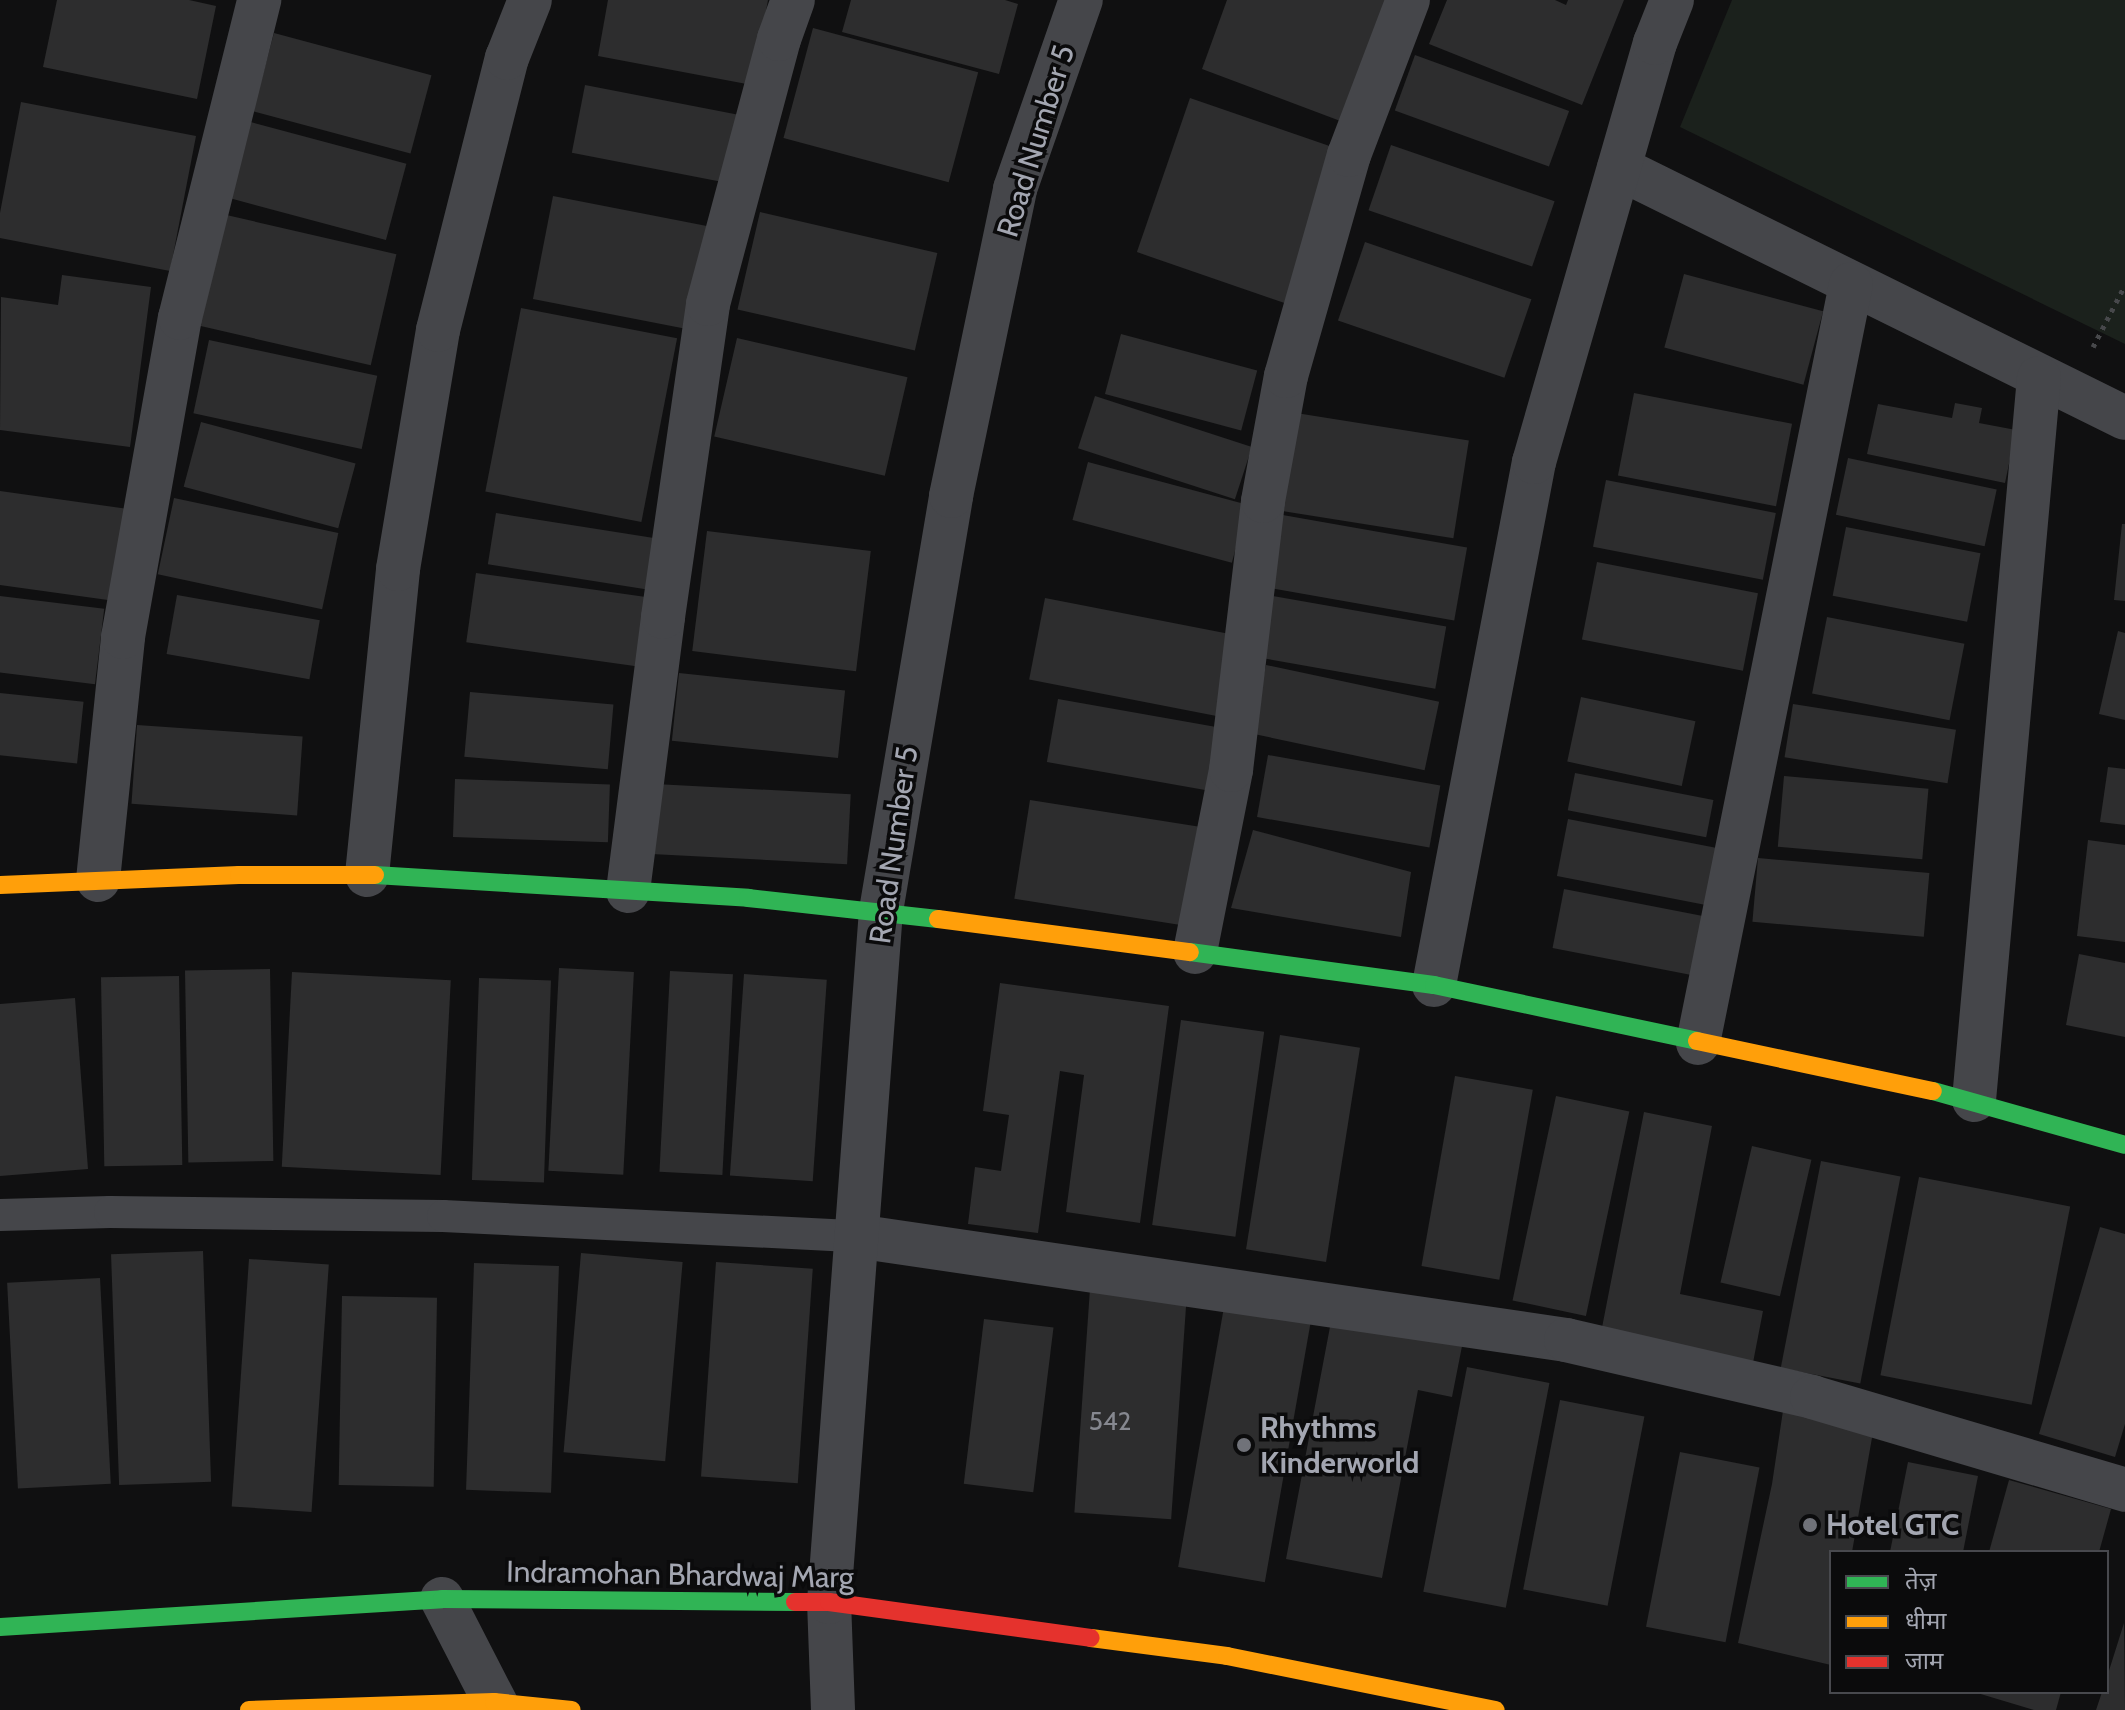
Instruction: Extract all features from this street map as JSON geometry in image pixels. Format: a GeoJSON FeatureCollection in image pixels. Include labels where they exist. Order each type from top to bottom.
{"type":"FeatureCollection","features":[{"type":"Feature","properties":{"kind":"street"},"geometry":{"type":"LineString","coordinates":[[98,880],[123,637],[180,318],[259,0]]}},
{"type":"Feature","properties":{"kind":"street"},"geometry":{"type":"LineString","coordinates":[[367,875],[398,569],[438,330],[507,58],[530,0]]}},
{"type":"Feature","properties":{"kind":"street"},"geometry":{"type":"LineString","coordinates":[[628,891],[708,304],[779,39],[793,0]]}},
{"type":"Feature","properties":{"kind":"street","name":"Road Number 5"},"geometry":{"type":"LineString","coordinates":[[833,1710],[829,1602],[881,911],[951,496],[1015,189],[1081,0]]}},
{"type":"Feature","properties":{"kind":"street"},"geometry":{"type":"LineString","coordinates":[[1195,952],[1231,770],[1263,501],[1286,376],[1349,155],[1408,0]]}},
{"type":"Feature","properties":{"kind":"street"},"geometry":{"type":"LineString","coordinates":[[1434,985],[1534,462],[1655,43],[1672,0]]}},
{"type":"Feature","properties":{"kind":"street"},"geometry":{"type":"LineString","coordinates":[[1619,168],[2125,418]]}},
{"type":"Feature","properties":{"kind":"street"},"geometry":{"type":"LineString","coordinates":[[1698,1043],[1851,284]]}},
{"type":"Feature","properties":{"kind":"street"},"geometry":{"type":"LineString","coordinates":[[1974,1100],[2056,385]]}},
{"type":"Feature","properties":{"kind":"street"},"geometry":{"type":"LineString","coordinates":[[0,885],[367,875],[881,911],[1434,985],[1974,1100],[2125,1145]]}},
{"type":"Feature","properties":{"kind":"street"},"geometry":{"type":"LineString","coordinates":[[856,1236],[1566,1340],[1812,1397],[2125,1490]]}},
{"type":"Feature","properties":{"kind":"street"},"geometry":{"type":"LineString","coordinates":[[442,1599],[496,1706]]}},
{"type":"Feature","properties":{"kind":"street","name":"Indramohan Bhardwaj Marg"},"geometry":{"type":"LineString","coordinates":[[0,1627],[442,1599],[829,1602],[1227,1656],[1496,1710]]}},
{"type":"Feature","properties":{"kind":"street"},"geometry":{"type":"LineString","coordinates":[[249,1710],[496,1706],[572,1710]]}},
{"type":"Feature","properties":{"kind":"lane"},"geometry":{"type":"LineString","coordinates":[[0,1215],[110,1212],[443,1216],[856,1236]]}},
{"type":"Feature","properties":{"kind":"path"},"geometry":{"type":"LineString","coordinates":[[2056,385],[2125,285]]}},
{"type":"Feature","properties":{"kind":"shaded area"},"geometry":{"type":"Polygon","coordinates":[[[1732,0],[2125,0],[2125,344],[1680,127],[1732,0]]]}},
{"type":"Feature","properties":{"kind":"building"},"geometry":{"type":"Polygon","coordinates":[[[57,0],[189,0],[216,6],[197,99],[43,67],[57,0]]]}},
{"type":"Feature","properties":{"kind":"building"},"geometry":{"type":"Polygon","coordinates":[[[608,0],[768,0],[752,85],[598,56],[608,0]]]}},
{"type":"Feature","properties":{"kind":"building"},"geometry":{"type":"Polygon","coordinates":[[[851,0],[1005,0],[1018,4],[999,74],[842,32],[851,0]]]}},
{"type":"Feature","properties":{"kind":"building"},"geometry":{"type":"Polygon","coordinates":[[[1227,0],[1389,0],[1343,122],[1202,69],[1227,0]]]}},
{"type":"Feature","properties":{"kind":"building"},"geometry":{"type":"Polygon","coordinates":[[[1447,0],[1555,0],[1566,5],[1568,0],[1624,0],[1582,105],[1429,44],[1447,0]]]}},
{"type":"Feature","properties":{"kind":"building"},"geometry":{"type":"Polygon","coordinates":[[[813,28],[978,72],[949,182],[783,138],[813,28]]]}},
{"type":"Feature","properties":{"kind":"building"},"geometry":{"type":"Polygon","coordinates":[[[274,33],[431,75],[410,153],[253,111],[274,33]]]}},
{"type":"Feature","properties":{"kind":"building"},"geometry":{"type":"Polygon","coordinates":[[[1415,55],[1569,111],[1549,167],[1395,110],[1415,55]]]}},
{"type":"Feature","properties":{"kind":"building"},"geometry":{"type":"Polygon","coordinates":[[[585,85],[746,116],[733,184],[572,153],[585,85]]]}},
{"type":"Feature","properties":{"kind":"building"},"geometry":{"type":"Polygon","coordinates":[[[1190,98],[1338,149],[1284,303],[1137,252],[1190,98]]]}},
{"type":"Feature","properties":{"kind":"building"},"geometry":{"type":"Polygon","coordinates":[[[21,102],[196,136],[170,271],[0,238],[0,213],[21,102]]]}},
{"type":"Feature","properties":{"kind":"building"},"geometry":{"type":"Polygon","coordinates":[[[247,121],[406,164],[386,240],[227,197],[247,121]]]}},
{"type":"Feature","properties":{"kind":"building"},"geometry":{"type":"Polygon","coordinates":[[[1391,145],[1555,201],[1532,267],[1369,210],[1391,145]]]}},
{"type":"Feature","properties":{"kind":"building"},"geometry":{"type":"Polygon","coordinates":[[[553,196],[708,226],[688,329],[533,299],[553,196]]]}},
{"type":"Feature","properties":{"kind":"building"},"geometry":{"type":"Polygon","coordinates":[[[760,212],[937,253],[915,350],[738,309],[760,212]]]}},
{"type":"Feature","properties":{"kind":"building"},"geometry":{"type":"Polygon","coordinates":[[[222,214],[396,254],[371,365],[196,325],[222,214]]]}},
{"type":"Feature","properties":{"kind":"building"},"geometry":{"type":"Polygon","coordinates":[[[1365,242],[1531,299],[1504,378],[1338,320],[1365,242]]]}},
{"type":"Feature","properties":{"kind":"building"},"geometry":{"type":"Polygon","coordinates":[[[1684,274],[1823,311],[1803,385],[1664,347],[1684,274]]]}},
{"type":"Feature","properties":{"kind":"building"},"geometry":{"type":"Polygon","coordinates":[[[62,275],[151,287],[130,447],[0,430],[1,297],[58,305],[62,275]]]}},
{"type":"Feature","properties":{"kind":"building"},"geometry":{"type":"Polygon","coordinates":[[[521,308],[677,338],[641,522],[485,492],[521,308]]]}},
{"type":"Feature","properties":{"kind":"building"},"geometry":{"type":"Polygon","coordinates":[[[1121,334],[1257,370],[1241,430],[1105,394],[1121,334]]]}},
{"type":"Feature","properties":{"kind":"building"},"geometry":{"type":"Polygon","coordinates":[[[737,338],[908,377],[885,476],[714,436],[737,338]]]}},
{"type":"Feature","properties":{"kind":"building"},"geometry":{"type":"Polygon","coordinates":[[[209,340],[377,376],[362,449],[193,413],[209,340]]]}},
{"type":"Feature","properties":{"kind":"building"},"geometry":{"type":"Polygon","coordinates":[[[1634,393],[1792,424],[1776,506],[1618,475],[1634,393]]]}},
{"type":"Feature","properties":{"kind":"building"},"geometry":{"type":"Polygon","coordinates":[[[1095,396],[1252,447],[1235,499],[1078,448],[1095,396]]]}},
{"type":"Feature","properties":{"kind":"building"},"geometry":{"type":"Polygon","coordinates":[[[1955,403],[1982,408],[1979,423],[2016,430],[2005,483],[1867,454],[1878,404],[1952,418],[1955,403]]]}},
{"type":"Feature","properties":{"kind":"building"},"geometry":{"type":"Polygon","coordinates":[[[1296,413],[1469,440],[1453,538],[1281,511],[1296,413]]]}},
{"type":"Feature","properties":{"kind":"building"},"geometry":{"type":"Polygon","coordinates":[[[201,422],[356,463],[338,528],[184,487],[201,422]]]}},
{"type":"Feature","properties":{"kind":"building"},"geometry":{"type":"Polygon","coordinates":[[[1848,458],[1997,490],[1985,546],[1836,515],[1848,458]]]}},
{"type":"Feature","properties":{"kind":"building"},"geometry":{"type":"Polygon","coordinates":[[[1088,462],[1247,505],[1232,563],[1072,520],[1088,462]]]}},
{"type":"Feature","properties":{"kind":"building"},"geometry":{"type":"Polygon","coordinates":[[[1606,480],[1776,513],[1763,580],[1593,547],[1606,480]]]}},
{"type":"Feature","properties":{"kind":"building"},"geometry":{"type":"Polygon","coordinates":[[[0,491],[132,510],[119,602],[0,585],[0,491]]]}},
{"type":"Feature","properties":{"kind":"building"},"geometry":{"type":"Polygon","coordinates":[[[174,498],[338,533],[322,609],[158,574],[174,498]]]}},
{"type":"Feature","properties":{"kind":"building"},"geometry":{"type":"Polygon","coordinates":[[[496,513],[665,540],[657,591],[488,564],[496,513]]]}},
{"type":"Feature","properties":{"kind":"building"},"geometry":{"type":"Polygon","coordinates":[[[1277,514],[1467,548],[1454,620],[1264,587],[1277,514]]]}},
{"type":"Feature","properties":{"kind":"building"},"geometry":{"type":"Polygon","coordinates":[[[2122,524],[2125,524],[2125,601],[2114,600],[2122,524]]]}},
{"type":"Feature","properties":{"kind":"building"},"geometry":{"type":"Polygon","coordinates":[[[1846,527],[1980,553],[1967,622],[1833,596],[1846,527]]]}},
{"type":"Feature","properties":{"kind":"building"},"geometry":{"type":"Polygon","coordinates":[[[707,531],[871,551],[856,671],[692,651],[707,531]]]}},
{"type":"Feature","properties":{"kind":"building"},"geometry":{"type":"Polygon","coordinates":[[[1597,562],[1758,593],[1743,671],[1582,640],[1597,562]]]}},
{"type":"Feature","properties":{"kind":"building"},"geometry":{"type":"Polygon","coordinates":[[[476,573],[651,598],[642,667],[466,642],[476,573]]]}},
{"type":"Feature","properties":{"kind":"building"},"geometry":{"type":"Polygon","coordinates":[[[177,595],[320,620],[309,679],[167,654],[177,595]]]}},
{"type":"Feature","properties":{"kind":"building"},"geometry":{"type":"Polygon","coordinates":[[[1267,595],[1446,627],[1435,689],[1256,657],[1267,595]]]}},
{"type":"Feature","properties":{"kind":"building"},"geometry":{"type":"Polygon","coordinates":[[[0,596],[104,609],[95,684],[0,673],[0,596]]]}},
{"type":"Feature","properties":{"kind":"building"},"geometry":{"type":"Polygon","coordinates":[[[1045,598],[1241,636],[1225,718],[1029,679],[1045,598]]]}},
{"type":"Feature","properties":{"kind":"building"},"geometry":{"type":"Polygon","coordinates":[[[1827,617],[1964,644],[1950,720],[1812,694],[1827,617]]]}},
{"type":"Feature","properties":{"kind":"building"},"geometry":{"type":"Polygon","coordinates":[[[2118,631],[2125,633],[2125,720],[2099,714],[2118,631]]]}},
{"type":"Feature","properties":{"kind":"building"},"geometry":{"type":"Polygon","coordinates":[[[1266,665],[1439,702],[1425,770],[1251,733],[1266,665]]]}},
{"type":"Feature","properties":{"kind":"building"},"geometry":{"type":"Polygon","coordinates":[[[679,673],[845,690],[838,758],[672,741],[679,673]]]}},
{"type":"Feature","properties":{"kind":"building"},"geometry":{"type":"Polygon","coordinates":[[[470,692],[613,705],[608,769],[464,757],[470,692]]]}},
{"type":"Feature","properties":{"kind":"building"},"geometry":{"type":"Polygon","coordinates":[[[0,693],[84,702],[77,763],[0,755],[0,693]]]}},
{"type":"Feature","properties":{"kind":"building"},"geometry":{"type":"Polygon","coordinates":[[[1581,697],[1695,721],[1682,786],[1567,762],[1581,697]]]}},
{"type":"Feature","properties":{"kind":"building"},"geometry":{"type":"Polygon","coordinates":[[[1058,699],[1220,728],[1209,791],[1047,762],[1058,699]]]}},
{"type":"Feature","properties":{"kind":"building"},"geometry":{"type":"Polygon","coordinates":[[[1793,704],[1956,730],[1948,783],[1785,757],[1793,704]]]}},
{"type":"Feature","properties":{"kind":"building"},"geometry":{"type":"Polygon","coordinates":[[[137,725],[303,737],[297,815],[131,804],[137,725]]]}},
{"type":"Feature","properties":{"kind":"building"},"geometry":{"type":"Polygon","coordinates":[[[1268,755],[1440,785],[1429,847],[1257,817],[1268,755]]]}},
{"type":"Feature","properties":{"kind":"building"},"geometry":{"type":"Polygon","coordinates":[[[2108,767],[2125,769],[2125,825],[2100,822],[2108,767]]]}},
{"type":"Feature","properties":{"kind":"building"},"geometry":{"type":"Polygon","coordinates":[[[1575,773],[1713,800],[1706,837],[1568,810],[1575,773]]]}},
{"type":"Feature","properties":{"kind":"building"},"geometry":{"type":"Polygon","coordinates":[[[1784,776],[1928,789],[1922,859],[1778,847],[1784,776]]]}},
{"type":"Feature","properties":{"kind":"building"},"geometry":{"type":"Polygon","coordinates":[[[455,779],[610,784],[608,842],[453,837],[455,779]]]}},
{"type":"Feature","properties":{"kind":"building"},"geometry":{"type":"Polygon","coordinates":[[[655,784],[851,794],[847,864],[651,854],[655,784]]]}},
{"type":"Feature","properties":{"kind":"building"},"geometry":{"type":"Polygon","coordinates":[[[1030,800],[1198,827],[1182,925],[1014,899],[1030,800]]]}},
{"type":"Feature","properties":{"kind":"building"},"geometry":{"type":"Polygon","coordinates":[[[1568,819],[1718,848],[1707,905],[1557,876],[1568,819]]]}},
{"type":"Feature","properties":{"kind":"building"},"geometry":{"type":"Polygon","coordinates":[[[1253,830],[1411,872],[1401,937],[1231,908],[1253,830]]]}},
{"type":"Feature","properties":{"kind":"building"},"geometry":{"type":"Polygon","coordinates":[[[2088,840],[2125,845],[2125,942],[2077,936],[2088,840]]]}},
{"type":"Feature","properties":{"kind":"building"},"geometry":{"type":"Polygon","coordinates":[[[1758,858],[1929,873],[1924,937],[1752,922],[1758,858]]]}},
{"type":"Feature","properties":{"kind":"building"},"geometry":{"type":"Polygon","coordinates":[[[1564,889],[1709,917],[1698,976],[1553,948],[1564,889]]]}},
{"type":"Feature","properties":{"kind":"building"},"geometry":{"type":"Polygon","coordinates":[[[2079,954],[2125,963],[2125,1037],[2066,1025],[2079,954]]]}},
{"type":"Feature","properties":{"kind":"building"},"geometry":{"type":"Polygon","coordinates":[[[559,968],[634,972],[623,1175],[548,1171],[559,968]]]}},
{"type":"Feature","properties":{"kind":"building"},"geometry":{"type":"Polygon","coordinates":[[[270,969],[273,1161],[188,1162],[185,970],[270,969]]]}},
{"type":"Feature","properties":{"kind":"building"},"geometry":{"type":"Polygon","coordinates":[[[670,971],[733,974],[722,1175],[659,1172],[670,971]]]}},
{"type":"Feature","properties":{"kind":"building"},"geometry":{"type":"Polygon","coordinates":[[[292,972],[451,980],[441,1175],[282,1167],[292,972]]]}},
{"type":"Feature","properties":{"kind":"building"},"geometry":{"type":"Polygon","coordinates":[[[744,974],[827,980],[813,1181],[730,1176],[744,974]]]}},
{"type":"Feature","properties":{"kind":"building"},"geometry":{"type":"Polygon","coordinates":[[[179,976],[182,1165],[104,1166],[101,977],[179,976]]]}},
{"type":"Feature","properties":{"kind":"building"},"geometry":{"type":"Polygon","coordinates":[[[479,978],[551,981],[544,1182],[472,1180],[479,978]]]}},
{"type":"Feature","properties":{"kind":"building"},"geometry":{"type":"Polygon","coordinates":[[[1000,983],[1169,1006],[1140,1223],[1066,1212],[1084,1075],[1060,1071],[1038,1233],[968,1224],[975,1167],[1001,1171],[1009,1115],[983,1111],[1000,983]]]}},
{"type":"Feature","properties":{"kind":"building"},"geometry":{"type":"Polygon","coordinates":[[[75,998],[88,1169],[0,1176],[0,1004],[75,998]]]}},
{"type":"Feature","properties":{"kind":"building"},"geometry":{"type":"Polygon","coordinates":[[[1181,1020],[1264,1032],[1235,1237],[1152,1225],[1181,1020]]]}},
{"type":"Feature","properties":{"kind":"building"},"geometry":{"type":"Polygon","coordinates":[[[1280,1035],[1360,1048],[1326,1262],[1246,1249],[1280,1035]]]}},
{"type":"Feature","properties":{"kind":"building"},"geometry":{"type":"Polygon","coordinates":[[[1455,1076],[1533,1090],[1499,1280],[1421,1266],[1455,1076]]]}},
{"type":"Feature","properties":{"kind":"building"},"geometry":{"type":"Polygon","coordinates":[[[1556,1096],[1629,1112],[1586,1316],[1513,1300],[1556,1096]]]}},
{"type":"Feature","properties":{"kind":"building"},"geometry":{"type":"Polygon","coordinates":[[[1644,1112],[1712,1126],[1680,1294],[1763,1311],[1751,1373],[1599,1343],[1644,1112]]]}},
{"type":"Feature","properties":{"kind":"building"},"geometry":{"type":"Polygon","coordinates":[[[1752,1146],[1811,1160],[1780,1296],[1721,1282],[1752,1146]]]}},
{"type":"Feature","properties":{"kind":"building"},"geometry":{"type":"Polygon","coordinates":[[[1821,1161],[1901,1176],[1860,1384],[1781,1368],[1821,1161]]]}},
{"type":"Feature","properties":{"kind":"building"},"geometry":{"type":"Polygon","coordinates":[[[1919,1177],[2070,1206],[2032,1405],[1880,1375],[1919,1177]]]}},
{"type":"Feature","properties":{"kind":"building"},"geometry":{"type":"Polygon","coordinates":[[[2100,1227],[2125,1234],[2125,1424],[2115,1457],[2039,1434],[2100,1227]]]}},
{"type":"Feature","properties":{"kind":"building"},"geometry":{"type":"Polygon","coordinates":[[[203,1251],[211,1482],[119,1485],[111,1254],[203,1251]]]}},
{"type":"Feature","properties":{"kind":"building"},"geometry":{"type":"Polygon","coordinates":[[[581,1253],[683,1262],[665,1461],[564,1452],[581,1253]]]}},
{"type":"Feature","properties":{"kind":"building"},"geometry":{"type":"Polygon","coordinates":[[[249,1259],[329,1265],[312,1512],[232,1506],[249,1259]]]}},
{"type":"Feature","properties":{"kind":"building"},"geometry":{"type":"Polygon","coordinates":[[[716,1262],[813,1269],[798,1483],[701,1476],[716,1262]]]}},
{"type":"Feature","properties":{"kind":"building"},"geometry":{"type":"Polygon","coordinates":[[[474,1263],[559,1266],[551,1493],[466,1490],[474,1263]]]}},
{"type":"Feature","properties":{"kind":"building"},"geometry":{"type":"Polygon","coordinates":[[[100,1278],[111,1484],[18,1489],[7,1283],[100,1278]]]}},
{"type":"Feature","properties":{"kind":"building"},"geometry":{"type":"Polygon","coordinates":[[[1090,1289],[1187,1296],[1171,1519],[1074,1512],[1090,1289]]]}},
{"type":"Feature","properties":{"kind":"building"},"geometry":{"type":"Polygon","coordinates":[[[342,1296],[437,1298],[434,1487],[339,1485],[342,1296]]]}},
{"type":"Feature","properties":{"kind":"building","name":"Rhythms Kinderworld"},"geometry":{"type":"Polygon","coordinates":[[[1224,1307],[1311,1322],[1265,1582],[1178,1567],[1224,1307]]]}},
{"type":"Feature","properties":{"kind":"building"},"geometry":{"type":"Polygon","coordinates":[[[1333,1311],[1464,1336],[1452,1397],[1418,1390],[1382,1578],[1286,1559],[1333,1311]]]}},
{"type":"Feature","properties":{"kind":"building"},"geometry":{"type":"Polygon","coordinates":[[[984,1319],[1053,1328],[1033,1492],[964,1484],[984,1319]]]}},
{"type":"Feature","properties":{"kind":"building"},"geometry":{"type":"Polygon","coordinates":[[[1467,1367],[1549,1383],[1506,1608],[1423,1592],[1467,1367]]]}},
{"type":"Feature","properties":{"kind":"building"},"geometry":{"type":"Polygon","coordinates":[[[1560,1400],[1644,1416],[1608,1606],[1523,1589],[1560,1400]]]}},
{"type":"Feature","properties":{"kind":"building","name":"Hotel GTC"},"geometry":{"type":"Polygon","coordinates":[[[1784,1404],[1873,1432],[1852,1550],[1829,1550],[1829,1665],[1738,1643],[1772,1484],[1784,1404]]]}},
{"type":"Feature","properties":{"kind":"building"},"geometry":{"type":"Polygon","coordinates":[[[1680,1452],[1760,1467],[1726,1642],[1646,1627],[1680,1452]]]}},
{"type":"Feature","properties":{"kind":"building"},"geometry":{"type":"Polygon","coordinates":[[[1908,1462],[1978,1476],[1963,1550],[1890,1550],[1908,1462]]]}},
{"type":"Feature","properties":{"kind":"building"},"geometry":{"type":"Polygon","coordinates":[[[2009,1480],[2111,1509],[2100,1550],[1990,1550],[2009,1480]]]}},
{"type":"Feature","properties":{"kind":"building"},"geometry":{"type":"Polygon","coordinates":[[[2124,1623],[2125,1710],[2096,1710],[2101,1694],[2109,1694],[2109,1671],[2124,1623]]]}},
{"type":"Feature","properties":{"kind":"building"},"geometry":{"type":"Polygon","coordinates":[[[1981,1694],[2060,1694],[2056,1710],[2034,1710],[1981,1694]]]}},
{"type":"Feature","properties":{"kind":"traffic: fast"},"geometry":{"type":"LineString","coordinates":[[375,875],[748,898],[938,919]]}},
{"type":"Feature","properties":{"kind":"traffic: fast"},"geometry":{"type":"LineString","coordinates":[[1190,952],[1434,985],[1697,1041]]}},
{"type":"Feature","properties":{"kind":"traffic: fast"},"geometry":{"type":"LineString","coordinates":[[1933,1091],[2125,1145]]}},
{"type":"Feature","properties":{"kind":"traffic: fast"},"geometry":{"type":"LineString","coordinates":[[0,1627],[442,1599],[795,1602]]}},
{"type":"Feature","properties":{"kind":"traffic: slow"},"geometry":{"type":"LineString","coordinates":[[0,885],[239,875],[375,875]]}},
{"type":"Feature","properties":{"kind":"traffic: slow"},"geometry":{"type":"LineString","coordinates":[[938,919],[1190,952]]}},
{"type":"Feature","properties":{"kind":"traffic: slow"},"geometry":{"type":"LineString","coordinates":[[1697,1041],[1933,1091]]}},
{"type":"Feature","properties":{"kind":"traffic: slow"},"geometry":{"type":"LineString","coordinates":[[1091,1638],[1227,1656],[1496,1710]]}},
{"type":"Feature","properties":{"kind":"traffic: slow"},"geometry":{"type":"LineString","coordinates":[[249,1710],[494,1702],[572,1710]]}},
{"type":"Feature","properties":{"kind":"traffic: jam"},"geometry":{"type":"LineString","coordinates":[[795,1602],[829,1602],[1091,1638]]}},
{"type":"Feature","properties":{"kind":"place","name":"Rhythms Kinderworld"},"geometry":{"type":"Point","coordinates":[1244,1445]}},
{"type":"Feature","properties":{"kind":"place","name":"Hotel GTC"},"geometry":{"type":"Point","coordinates":[1810,1525]}}]}
